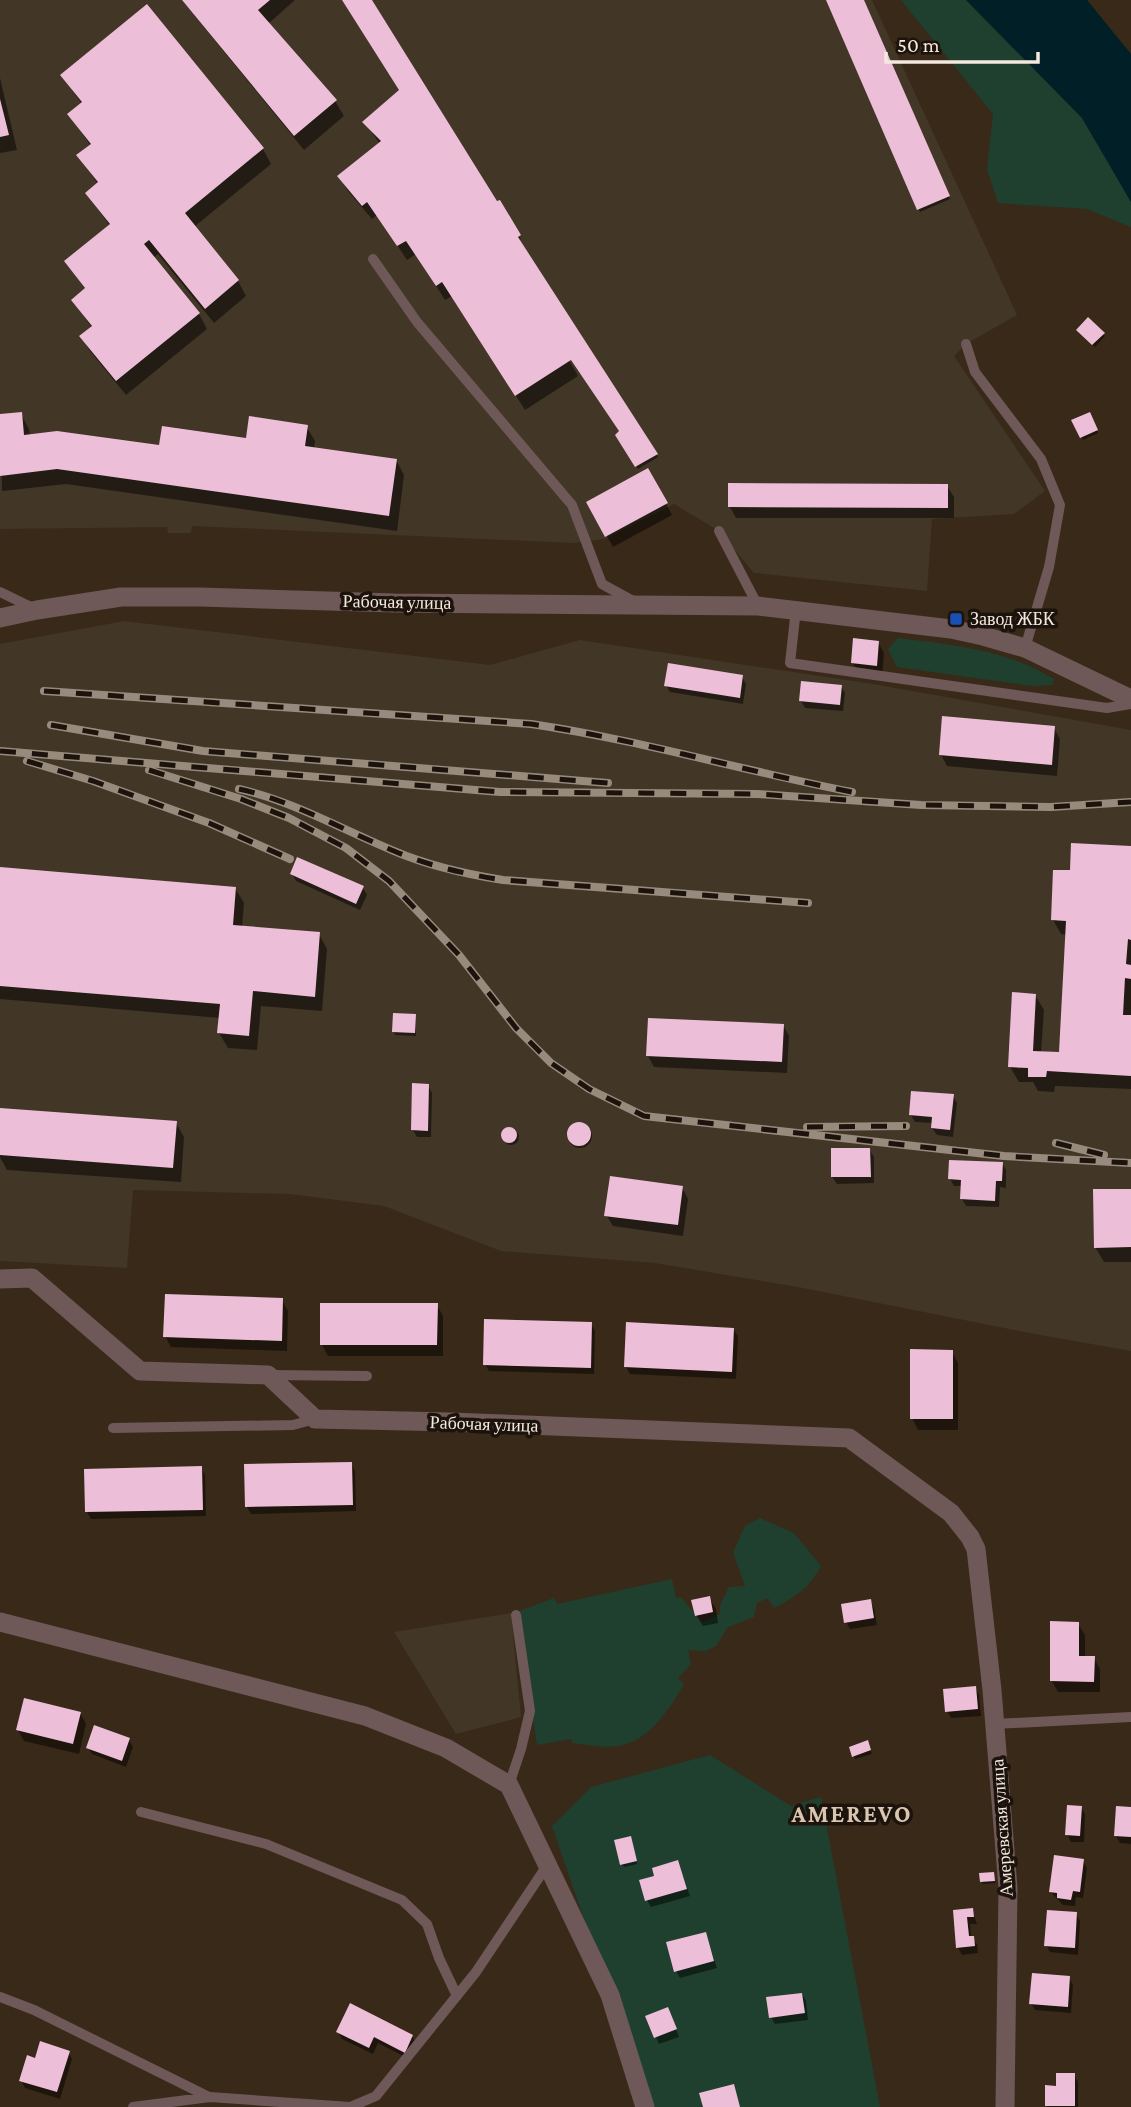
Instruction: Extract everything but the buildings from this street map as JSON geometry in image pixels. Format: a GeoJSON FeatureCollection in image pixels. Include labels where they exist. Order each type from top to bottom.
{"type":"FeatureCollection","features":[{"type":"Feature","properties":{"kind":"street","name":"Рабочая улица"},"geometry":{"type":"LineString","coordinates":[[0,618],[121,597],[394,603],[758,606],[951,629],[1025,648],[1131,699]]}},
{"type":"Feature","properties":{"kind":"street"},"geometry":{"type":"LineString","coordinates":[[12,1282],[32,1278],[140,1371],[268,1375],[315,1419]]}},
{"type":"Feature","properties":{"kind":"street","name":"Рабочая улица"},"geometry":{"type":"LineString","coordinates":[[315,1419],[435,1421],[849,1438],[951,1513],[976,1549]]}},
{"type":"Feature","properties":{"kind":"street","name":"Амеревская улица"},"geometry":{"type":"LineString","coordinates":[[976,1549],[995,1724],[1008,1888],[1005,2107]]}},
{"type":"Feature","properties":{"kind":"street"},"geometry":{"type":"LineString","coordinates":[[0,1622],[365,1716],[446,1748],[509,1785],[610,1995],[645,2107]]}},
{"type":"Feature","properties":{"kind":"lane"},"geometry":{"type":"LineString","coordinates":[[373,260],[417,322],[572,505],[602,584],[638,604]]}},
{"type":"Feature","properties":{"kind":"lane"},"geometry":{"type":"LineString","coordinates":[[966,344],[975,372],[1041,459],[1060,505],[1049,567],[1025,648]]}},
{"type":"Feature","properties":{"kind":"lane"},"geometry":{"type":"LineString","coordinates":[[719,531],[758,606]]}},
{"type":"Feature","properties":{"kind":"lane"},"geometry":{"type":"LineString","coordinates":[[0,592],[37,610]]}},
{"type":"Feature","properties":{"kind":"lane"},"geometry":{"type":"LineString","coordinates":[[796,609],[790,663],[1107,708],[1131,704]]}},
{"type":"Feature","properties":{"kind":"lane"},"geometry":{"type":"LineString","coordinates":[[268,1375],[367,1376]]}},
{"type":"Feature","properties":{"kind":"lane"},"geometry":{"type":"LineString","coordinates":[[113,1428],[293,1425],[315,1419]]}},
{"type":"Feature","properties":{"kind":"lane"},"geometry":{"type":"LineString","coordinates":[[509,1785],[530,1711],[516,1615]]}},
{"type":"Feature","properties":{"kind":"lane"},"geometry":{"type":"LineString","coordinates":[[995,1724],[1131,1717]]}},
{"type":"Feature","properties":{"kind":"lane"},"geometry":{"type":"LineString","coordinates":[[141,1812],[267,1844],[402,1900],[427,1924],[457,1996]]}},
{"type":"Feature","properties":{"kind":"lane"},"geometry":{"type":"LineString","coordinates":[[133,2107],[210,2097],[350,2106],[376,2096],[476,1972],[548,1864]]}},
{"type":"Feature","properties":{"kind":"lane"},"geometry":{"type":"LineString","coordinates":[[0,1997],[34,2010],[210,2097]]}},
{"type":"Feature","properties":{"kind":"shaded area"},"geometry":{"type":"Polygon","coordinates":[[[0,0],[872,0],[1017,315],[966,344],[954,356],[1045,491],[1014,514],[932,519],[927,591],[754,573],[719,531],[674,504],[605,539],[574,543],[192,526],[191,533],[168,533],[167,527],[0,529],[0,0]]]}},
{"type":"Feature","properties":{"kind":"shaded area"},"geometry":{"type":"Polygon","coordinates":[[[124,621],[490,665],[580,640],[873,684],[1131,730],[1131,1351],[798,1287],[655,1263],[501,1251],[384,1206],[290,1194],[133,1190],[127,1268],[0,1261],[0,644],[124,621]]]}},
{"type":"Feature","properties":{"kind":"shaded area"},"geometry":{"type":"Polygon","coordinates":[[[511,1613],[521,1717],[456,1734],[394,1632],[511,1613]]]}},
{"type":"Feature","properties":{"kind":"green space"},"geometry":{"type":"Polygon","coordinates":[[[901,0],[966,0],[1082,118],[1131,202],[1131,227],[1087,209],[998,203],[987,169],[993,114],[901,0]]]}},
{"type":"Feature","properties":{"kind":"green space"},"geometry":{"type":"Polygon","coordinates":[[[898,638],[959,646],[998,655],[1054,679],[1052,685],[1033,686],[897,667],[888,649],[898,638]]]}},
{"type":"Feature","properties":{"kind":"green space"},"geometry":{"type":"Polygon","coordinates":[[[760,1518],[794,1533],[821,1566],[806,1586],[796,1596],[774,1608],[768,1598],[757,1603],[754,1617],[728,1627],[716,1646],[706,1651],[688,1650],[691,1664],[678,1678],[684,1684],[666,1712],[643,1736],[617,1746],[573,1743],[571,1739],[537,1745],[517,1612],[554,1598],[557,1604],[672,1579],[676,1598],[681,1597],[702,1622],[720,1614],[720,1605],[729,1587],[745,1586],[733,1552],[745,1526],[760,1518]]]}},
{"type":"Feature","properties":{"kind":"green space"},"geometry":{"type":"Polygon","coordinates":[[[710,1755],[791,1806],[821,1797],[880,2107],[645,2107],[552,1826],[591,1787],[710,1755]]]}},
{"type":"Feature","properties":{"kind":"water"},"geometry":{"type":"Polygon","coordinates":[[[966,0],[1087,0],[1131,54],[1131,202],[1082,118],[966,0]]]}},
{"type":"Feature","properties":{"kind":"railway"},"geometry":{"type":"LineString","coordinates":[[44,691],[531,724],[612,738],[852,792]]}},
{"type":"Feature","properties":{"kind":"railway"},"geometry":{"type":"LineString","coordinates":[[51,725],[203,751],[608,783]]}},
{"type":"Feature","properties":{"kind":"railway"},"geometry":{"type":"LineString","coordinates":[[0,751],[500,792],[758,794],[921,805],[1051,807],[1131,802]]}},
{"type":"Feature","properties":{"kind":"railway"},"geometry":{"type":"LineString","coordinates":[[27,761],[93,781],[209,823],[290,859]]}},
{"type":"Feature","properties":{"kind":"railway"},"geometry":{"type":"LineString","coordinates":[[149,770],[241,799],[289,818],[346,848],[389,881],[459,955],[516,1028],[551,1063],[589,1089],[644,1116],[1004,1156],[1131,1163]]}},
{"type":"Feature","properties":{"kind":"railway"},"geometry":{"type":"LineString","coordinates":[[239,789],[298,808],[407,856],[475,875],[503,880],[808,903]]}},
{"type":"Feature","properties":{"kind":"railway"},"geometry":{"type":"LineString","coordinates":[[807,1127],[906,1126]]}},
{"type":"Feature","properties":{"kind":"railway"},"geometry":{"type":"LineString","coordinates":[[1056,1143],[1104,1155]]}},
{"type":"Feature","properties":{"kind":"place","name":"Завод ЖБК"},"geometry":{"type":"Point","coordinates":[956,619]}},
{"type":"Feature","properties":{"kind":"district","name":"AMEREVO"},"geometry":{"type":"Point","coordinates":[852,1814]}}]}
